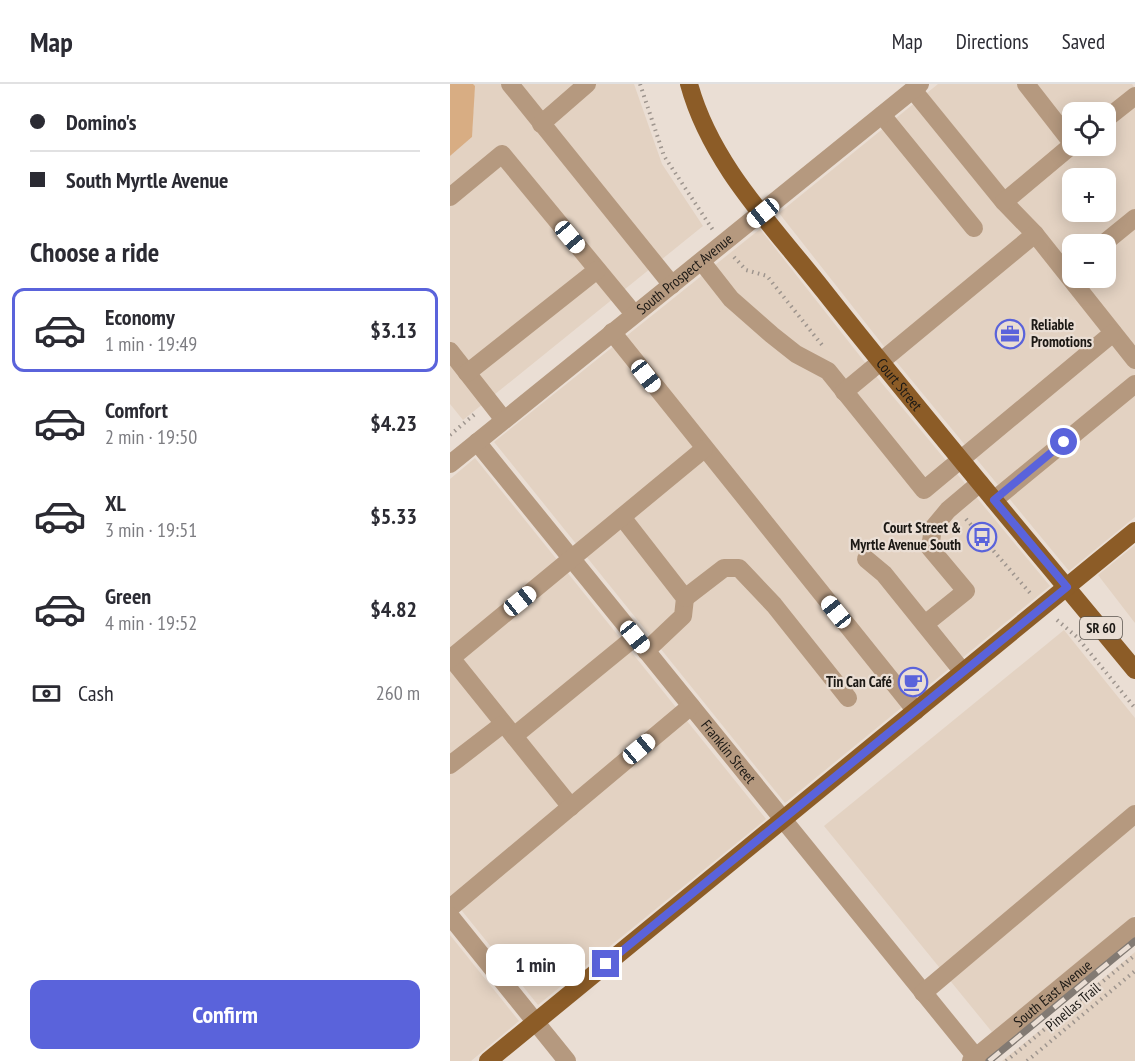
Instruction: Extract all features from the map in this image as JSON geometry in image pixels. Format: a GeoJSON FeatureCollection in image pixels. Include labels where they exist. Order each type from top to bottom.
{"type":"FeatureCollection","features":[{"type":"Feature","properties":{"kind":"main road","name":"Court Street"},"geometry":{"type":"LineString","coordinates":[[689,84],[695,106],[715,149],[763,213],[880,362],[1135,670]]}},
{"type":"Feature","properties":{"kind":"main road"},"geometry":{"type":"LineString","coordinates":[[488,1061],[1135,531]]}},
{"type":"Feature","properties":{"kind":"street"},"geometry":{"type":"LineString","coordinates":[[510,84],[672,285]]}},
{"type":"Feature","properties":{"kind":"street"},"geometry":{"type":"LineString","coordinates":[[542,124],[587,84]]}},
{"type":"Feature","properties":{"kind":"street"},"geometry":{"type":"LineString","coordinates":[[1026,84],[1062,131]]}},
{"type":"Feature","properties":{"kind":"street"},"geometry":{"type":"LineString","coordinates":[[917,87],[1004,202],[1062,263]]}},
{"type":"Feature","properties":{"kind":"street","name":"South Prospect Avenue"},"geometry":{"type":"LineString","coordinates":[[450,464],[917,87]]}},
{"type":"Feature","properties":{"kind":"street"},"geometry":{"type":"LineString","coordinates":[[1116,111],[1135,96]]}},
{"type":"Feature","properties":{"kind":"street"},"geometry":{"type":"LineString","coordinates":[[882,115],[974,228]]}},
{"type":"Feature","properties":{"kind":"street"},"geometry":{"type":"LineString","coordinates":[[1004,202],[1062,153]]}},
{"type":"Feature","properties":{"kind":"street"},"geometry":{"type":"LineString","coordinates":[[450,197],[502,154],[634,314]]}},
{"type":"Feature","properties":{"kind":"street"},"geometry":{"type":"LineString","coordinates":[[1115,234],[1135,218]]}},
{"type":"Feature","properties":{"kind":"street"},"geometry":{"type":"LineString","coordinates":[[844,392],[1035,234]]}},
{"type":"Feature","properties":{"kind":"street"},"geometry":{"type":"LineString","coordinates":[[702,262],[731,299],[796,354],[828,371],[924,489],[1124,338]]}},
{"type":"Feature","properties":{"kind":"street"},"geometry":{"type":"LineString","coordinates":[[467,372],[597,270]]}},
{"type":"Feature","properties":{"kind":"street"},"geometry":{"type":"LineString","coordinates":[[1083,288],[1124,338],[1135,360]]}},
{"type":"Feature","properties":{"kind":"street"},"geometry":{"type":"LineString","coordinates":[[612,332],[704,450],[916,711]]}},
{"type":"Feature","properties":{"kind":"street"},"geometry":{"type":"LineString","coordinates":[[450,351],[504,420]]}},
{"type":"Feature","properties":{"kind":"street"},"geometry":{"type":"LineString","coordinates":[[994,500],[1135,384]]}},
{"type":"Feature","properties":{"kind":"street","name":"Franklin Street"},"geometry":{"type":"LineString","coordinates":[[477,442],[975,1060]]}},
{"type":"Feature","properties":{"kind":"street"},"geometry":{"type":"LineString","coordinates":[[571,807],[450,658],[704,450]]}},
{"type":"Feature","properties":{"kind":"street"},"geometry":{"type":"LineString","coordinates":[[925,624],[966,591],[930,548],[933,528],[948,510],[980,483]]}},
{"type":"Feature","properties":{"kind":"street"},"geometry":{"type":"LineString","coordinates":[[450,765],[509,730],[683,616],[685,598],[622,517]]}},
{"type":"Feature","properties":{"kind":"street"},"geometry":{"type":"LineString","coordinates":[[866,560],[884,574],[963,672]]}},
{"type":"Feature","properties":{"kind":"street"},"geometry":{"type":"LineString","coordinates":[[685,598],[724,568],[739,568],[774,605],[848,698]]}},
{"type":"Feature","properties":{"kind":"street"},"geometry":{"type":"LineString","coordinates":[[450,908],[691,706]]}},
{"type":"Feature","properties":{"kind":"street"},"geometry":{"type":"LineString","coordinates":[[923,993],[1135,814]]}},
{"type":"Feature","properties":{"kind":"street"},"geometry":{"type":"LineString","coordinates":[[450,916],[567,1061]]}},
{"type":"Feature","properties":{"kind":"street","name":"South East Avenue"},"geometry":{"type":"LineString","coordinates":[[975,1060],[1135,926]]}},
{"type":"Feature","properties":{"kind":"path"},"geometry":{"type":"LineString","coordinates":[[640,84],[664,156],[724,244]]}},
{"type":"Feature","properties":{"kind":"path"},"geometry":{"type":"LineString","coordinates":[[450,435],[491,402]]}},
{"type":"Feature","properties":{"kind":"path","name":"Pinellas Trail"},"geometry":{"type":"LineString","coordinates":[[1006,1061],[1135,955]]}},
{"type":"Feature","properties":{"kind":"path","name":"Pinellas Trail"},"geometry":{"type":"LineString","coordinates":[[1027,1061],[1135,971]]}},
{"type":"Feature","properties":{"kind":"shaded area"},"geometry":{"type":"Polygon","coordinates":[[[450,84],[473,84],[475,86],[472,137],[450,156],[450,84]]]}},
{"type":"Feature","properties":{"kind":"shaded area"},"geometry":{"type":"Polygon","coordinates":[[[473,84],[634,84],[662,164],[703,226],[463,420],[450,404],[450,156],[472,137],[473,84]]]}},
{"type":"Feature","properties":{"kind":"shaded area"},"geometry":{"type":"Polygon","coordinates":[[[938,84],[1132,84],[1135,88],[1135,517],[1069,571],[890,354],[779,213],[938,84]]]}},
{"type":"Feature","properties":{"kind":"shaded area"},"geometry":{"type":"Polygon","coordinates":[[[760,229],[871,370],[1050,586],[785,803],[494,442],[760,229]]]}},
{"type":"Feature","properties":{"kind":"shaded area"},"geometry":{"type":"Polygon","coordinates":[[[475,458],[766,819],[538,1005],[450,896],[450,479],[475,458]]]}},
{"type":"Feature","properties":{"kind":"shaded area"},"geometry":{"type":"Polygon","coordinates":[[[1135,545],[1135,623],[1098,575],[1135,545]]]}},
{"type":"Feature","properties":{"kind":"shaded area"},"geometry":{"type":"Polygon","coordinates":[[[1064,630],[1135,718],[1135,915],[992,1032],[824,826],[1064,630]]]}},
{"type":"Feature","properties":{"kind":"shaded area"},"geometry":{"type":"Polygon","coordinates":[[[450,935],[519,1021],[471,1061],[450,1061],[450,935]]]}},
{"type":"Feature","properties":{"kind":"shaded area"},"geometry":{"type":"Polygon","coordinates":[[[1135,952],[1135,1061],[1002,1061],[1055,1018],[1135,952]]]}},
{"type":"Feature","properties":{"kind":"railway"},"geometry":{"type":"LineString","coordinates":[[989,1061],[1135,941]]}},
{"type":"Feature","properties":{"kind":"place","name":"Reliable Promotions"},"geometry":{"type":"Point","coordinates":[1010,334]}},
{"type":"Feature","properties":{"kind":"place","name":"Court Street & Myrtle Avenue South"},"geometry":{"type":"Point","coordinates":[982,537]}},
{"type":"Feature","properties":{"kind":"place","name":"Tin Can Café"},"geometry":{"type":"Point","coordinates":[913,682]}},
{"type":"Feature","properties":{"kind":"route"},"geometry":{"type":"LineString","coordinates":[[606,964],[1067,587],[994,500],[1064,442]]}}]}
